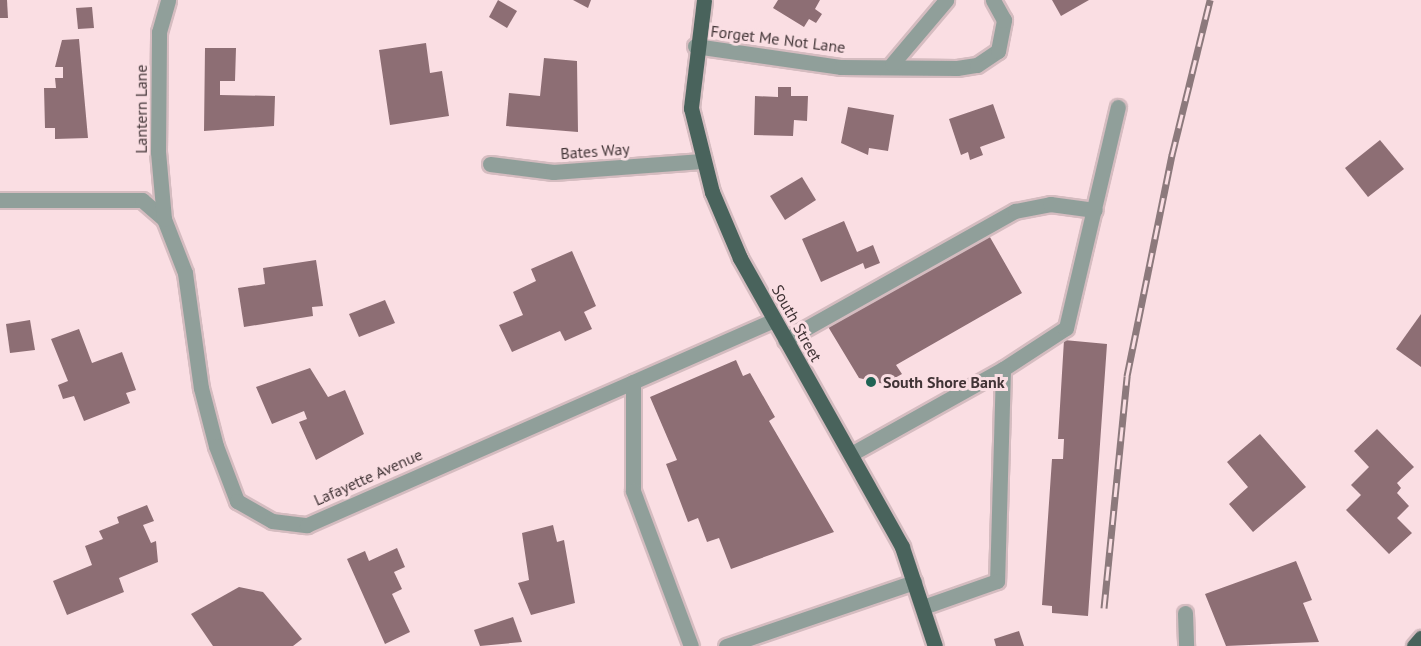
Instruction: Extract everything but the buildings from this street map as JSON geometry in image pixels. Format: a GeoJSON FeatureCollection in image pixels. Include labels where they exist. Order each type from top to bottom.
{"type":"FeatureCollection","features":[{"type":"Feature","properties":{"kind":"main road","name":"South Street"},"geometry":{"type":"LineString","coordinates":[[704,0],[695,46],[691,108],[702,161],[724,224],[785,340],[851,454],[914,582],[935,646]]}},
{"type":"Feature","properties":{"kind":"main road"},"geometry":{"type":"LineString","coordinates":[[1414,646],[1421,638]]}},
{"type":"Feature","properties":{"kind":"street","name":"Lantern Lane"},"geometry":{"type":"LineString","coordinates":[[164,219],[158,152],[159,32],[168,0]]}},
{"type":"Feature","properties":{"kind":"street"},"geometry":{"type":"LineString","coordinates":[[892,64],[946,0]]}},
{"type":"Feature","properties":{"kind":"street","name":"Forget Me Not Lane"},"geometry":{"type":"LineString","coordinates":[[695,46],[841,67],[892,64],[957,69],[988,60],[998,51],[1004,32],[993,0]]}},
{"type":"Feature","properties":{"kind":"street"},"geometry":{"type":"LineString","coordinates":[[851,454],[1003,369],[1066,328],[1118,107]]}},
{"type":"Feature","properties":{"kind":"street","name":"Bates Way"},"geometry":{"type":"LineString","coordinates":[[490,164],[553,172],[702,161]]}},
{"type":"Feature","properties":{"kind":"street","name":"Lafayette Avenue"},"geometry":{"type":"LineString","coordinates":[[0,200],[142,200],[164,219],[185,273],[201,388],[216,446],[237,501],[270,520],[306,525],[774,320]]}},
{"type":"Feature","properties":{"kind":"street"},"geometry":{"type":"LineString","coordinates":[[785,340],[1015,211],[1050,204],[1095,210]]}},
{"type":"Feature","properties":{"kind":"street"},"geometry":{"type":"LineString","coordinates":[[923,607],[997,581],[1003,369]]}},
{"type":"Feature","properties":{"kind":"street"},"geometry":{"type":"LineString","coordinates":[[633,381],[633,491],[691,646]]}},
{"type":"Feature","properties":{"kind":"street"},"geometry":{"type":"LineString","coordinates":[[726,646],[914,582]]}},
{"type":"Feature","properties":{"kind":"street"},"geometry":{"type":"LineString","coordinates":[[1185,613],[1186,646]]}},
{"type":"Feature","properties":{"kind":"railway"},"geometry":{"type":"LineString","coordinates":[[1104,608],[1127,376],[1172,155],[1210,0]]}},
{"type":"Feature","properties":{"kind":"place","name":"South Shore Bank"},"geometry":{"type":"Point","coordinates":[871,382]}}]}
